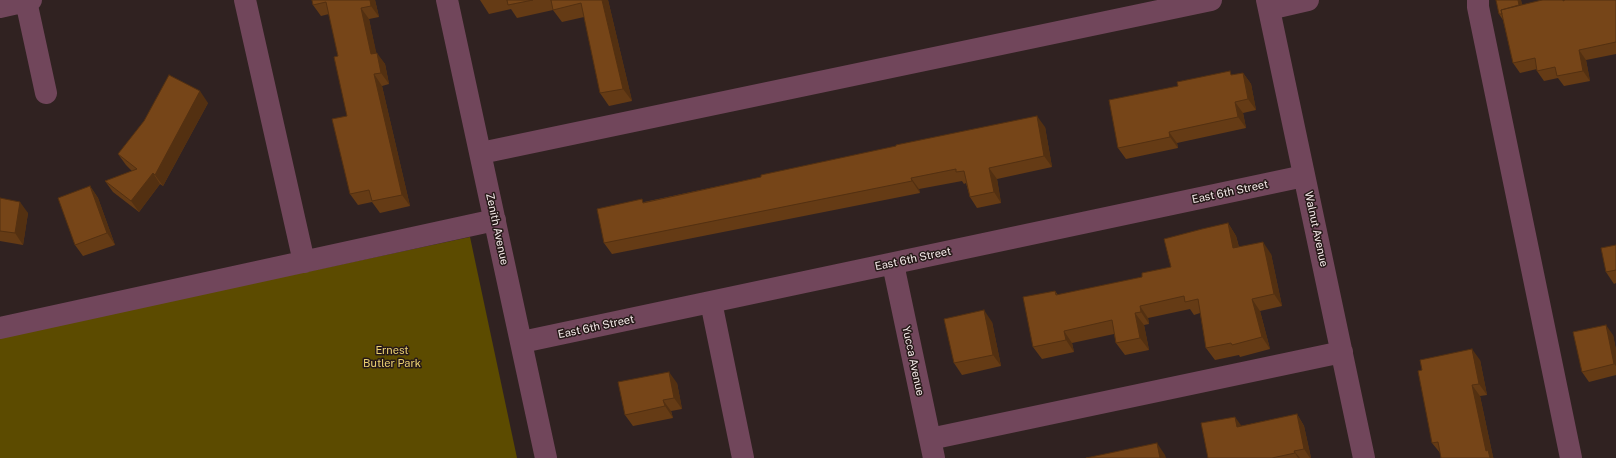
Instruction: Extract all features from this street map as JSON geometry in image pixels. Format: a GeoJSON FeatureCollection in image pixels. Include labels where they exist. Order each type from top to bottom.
{"type":"FeatureCollection","features":[{"type":"Feature","properties":{"kind":"street"},"geometry":{"type":"LineString","coordinates":[[245,0],[304,262]]}},
{"type":"Feature","properties":{"kind":"street","name":"Zenith Avenue"},"geometry":{"type":"LineString","coordinates":[[447,0],[546,458]]}},
{"type":"Feature","properties":{"kind":"street"},"geometry":{"type":"LineString","coordinates":[[481,153],[1211,0]]}},
{"type":"Feature","properties":{"kind":"street"},"geometry":{"type":"LineString","coordinates":[[1268,4],[1308,0]]}},
{"type":"Feature","properties":{"kind":"street"},"geometry":{"type":"LineString","coordinates":[[1478,0],[1571,458]]}},
{"type":"Feature","properties":{"kind":"street"},"geometry":{"type":"LineString","coordinates":[[0,7],[29,1],[46,93]]}},
{"type":"Feature","properties":{"kind":"street","name":"Walnut Avenue"},"geometry":{"type":"LineString","coordinates":[[1268,4],[1364,458]]}},
{"type":"Feature","properties":{"kind":"street","name":"East 6th Street"},"geometry":{"type":"LineString","coordinates":[[522,342],[1304,176]]}},
{"type":"Feature","properties":{"kind":"street"},"geometry":{"type":"LineString","coordinates":[[0,328],[495,220]]}},
{"type":"Feature","properties":{"kind":"street","name":"Yucca Avenue"},"geometry":{"type":"LineString","coordinates":[[893,264],[932,449]]}},
{"type":"Feature","properties":{"kind":"street"},"geometry":{"type":"LineString","coordinates":[[711,302],[743,458]]}},
{"type":"Feature","properties":{"kind":"street"},"geometry":{"type":"LineString","coordinates":[[932,449],[1342,352]]}},
{"type":"Feature","properties":{"kind":"green space","name":"Ernest Butler Park"},"geometry":{"type":"Polygon","coordinates":[[[470,237],[517,458],[0,458],[0,337],[470,237]]]}},
{"type":"Feature","properties":{"kind":"building"},"geometry":{"type":"Polygon","coordinates":[[[312,0],[370,0],[371,6],[361,8],[371,54],[377,53],[381,73],[374,74],[402,195],[372,201],[369,190],[350,194],[332,119],[347,116],[334,57],[338,56],[326,2],[313,5],[312,0]]]}},
{"type":"Feature","properties":{"kind":"building"},"geometry":{"type":"Polygon","coordinates":[[[507,0],[533,0],[508,5],[507,0]]]}},
{"type":"Feature","properties":{"kind":"building"},"geometry":{"type":"Polygon","coordinates":[[[551,0],[602,0],[623,89],[600,93],[581,3],[553,10],[551,0]]]}},
{"type":"Feature","properties":{"kind":"building"},"geometry":{"type":"Polygon","coordinates":[[[1496,0],[1518,0],[1519,5],[1501,10],[1502,14],[1499,14],[1496,0]]]}},
{"type":"Feature","properties":{"kind":"building"},"geometry":{"type":"Polygon","coordinates":[[[1542,0],[1616,0],[1616,42],[1579,50],[1583,71],[1557,76],[1555,67],[1537,71],[1535,58],[1513,63],[1501,10],[1542,0]]]}},
{"type":"Feature","properties":{"kind":"building"},"geometry":{"type":"Polygon","coordinates":[[[1230,71],[1231,75],[1243,73],[1248,99],[1235,102],[1238,117],[1169,132],[1170,137],[1118,148],[1109,100],[1178,86],[1177,82],[1230,71]]]}},
{"type":"Feature","properties":{"kind":"building"},"geometry":{"type":"Polygon","coordinates":[[[169,75],[200,91],[155,175],[153,173],[131,201],[105,181],[137,169],[118,154],[144,121],[169,75]]]}},
{"type":"Feature","properties":{"kind":"building"},"geometry":{"type":"Polygon","coordinates":[[[1037,116],[1044,156],[989,168],[994,192],[970,197],[964,171],[956,172],[956,169],[911,178],[912,181],[604,243],[597,209],[642,199],[643,203],[896,145],[1037,116]]]}},
{"type":"Feature","properties":{"kind":"building"},"geometry":{"type":"Polygon","coordinates":[[[90,186],[107,233],[75,245],[58,198],[90,186]]]}},
{"type":"Feature","properties":{"kind":"building"},"geometry":{"type":"Polygon","coordinates":[[[0,198],[20,202],[15,233],[0,231],[0,198]]]}},
{"type":"Feature","properties":{"kind":"building"},"geometry":{"type":"Polygon","coordinates":[[[1228,223],[1233,248],[1263,242],[1274,294],[1252,299],[1262,337],[1232,345],[1231,343],[1206,348],[1198,299],[1185,302],[1184,296],[1140,306],[1141,312],[1135,313],[1140,338],[1116,343],[1112,320],[1064,331],[1066,340],[1033,347],[1023,297],[1055,291],[1056,295],[1142,277],[1142,273],[1171,267],[1164,239],[1228,223]]]}},
{"type":"Feature","properties":{"kind":"building"},"geometry":{"type":"Polygon","coordinates":[[[1616,245],[1616,270],[1606,272],[1601,248],[1616,245]]]}},
{"type":"Feature","properties":{"kind":"building"},"geometry":{"type":"Polygon","coordinates":[[[984,310],[993,355],[954,363],[944,319],[984,310]]]}},
{"type":"Feature","properties":{"kind":"building"},"geometry":{"type":"Polygon","coordinates":[[[1606,325],[1614,364],[1582,372],[1573,332],[1606,325]]]}},
{"type":"Feature","properties":{"kind":"building"},"geometry":{"type":"Polygon","coordinates":[[[1472,349],[1479,384],[1472,385],[1486,451],[1488,450],[1490,458],[1441,458],[1438,442],[1432,443],[1418,371],[1422,370],[1420,360],[1472,349]]]}},
{"type":"Feature","properties":{"kind":"building"},"geometry":{"type":"Polygon","coordinates":[[[669,372],[674,398],[663,400],[665,406],[625,415],[618,382],[669,372]]]}},
{"type":"Feature","properties":{"kind":"building"},"geometry":{"type":"Polygon","coordinates":[[[1297,414],[1304,449],[1294,451],[1295,453],[1272,458],[1208,458],[1201,423],[1235,417],[1237,427],[1297,414]]]}},
{"type":"Feature","properties":{"kind":"building"},"geometry":{"type":"Polygon","coordinates":[[[1157,443],[1160,458],[1086,458],[1157,443]]]}}]}
